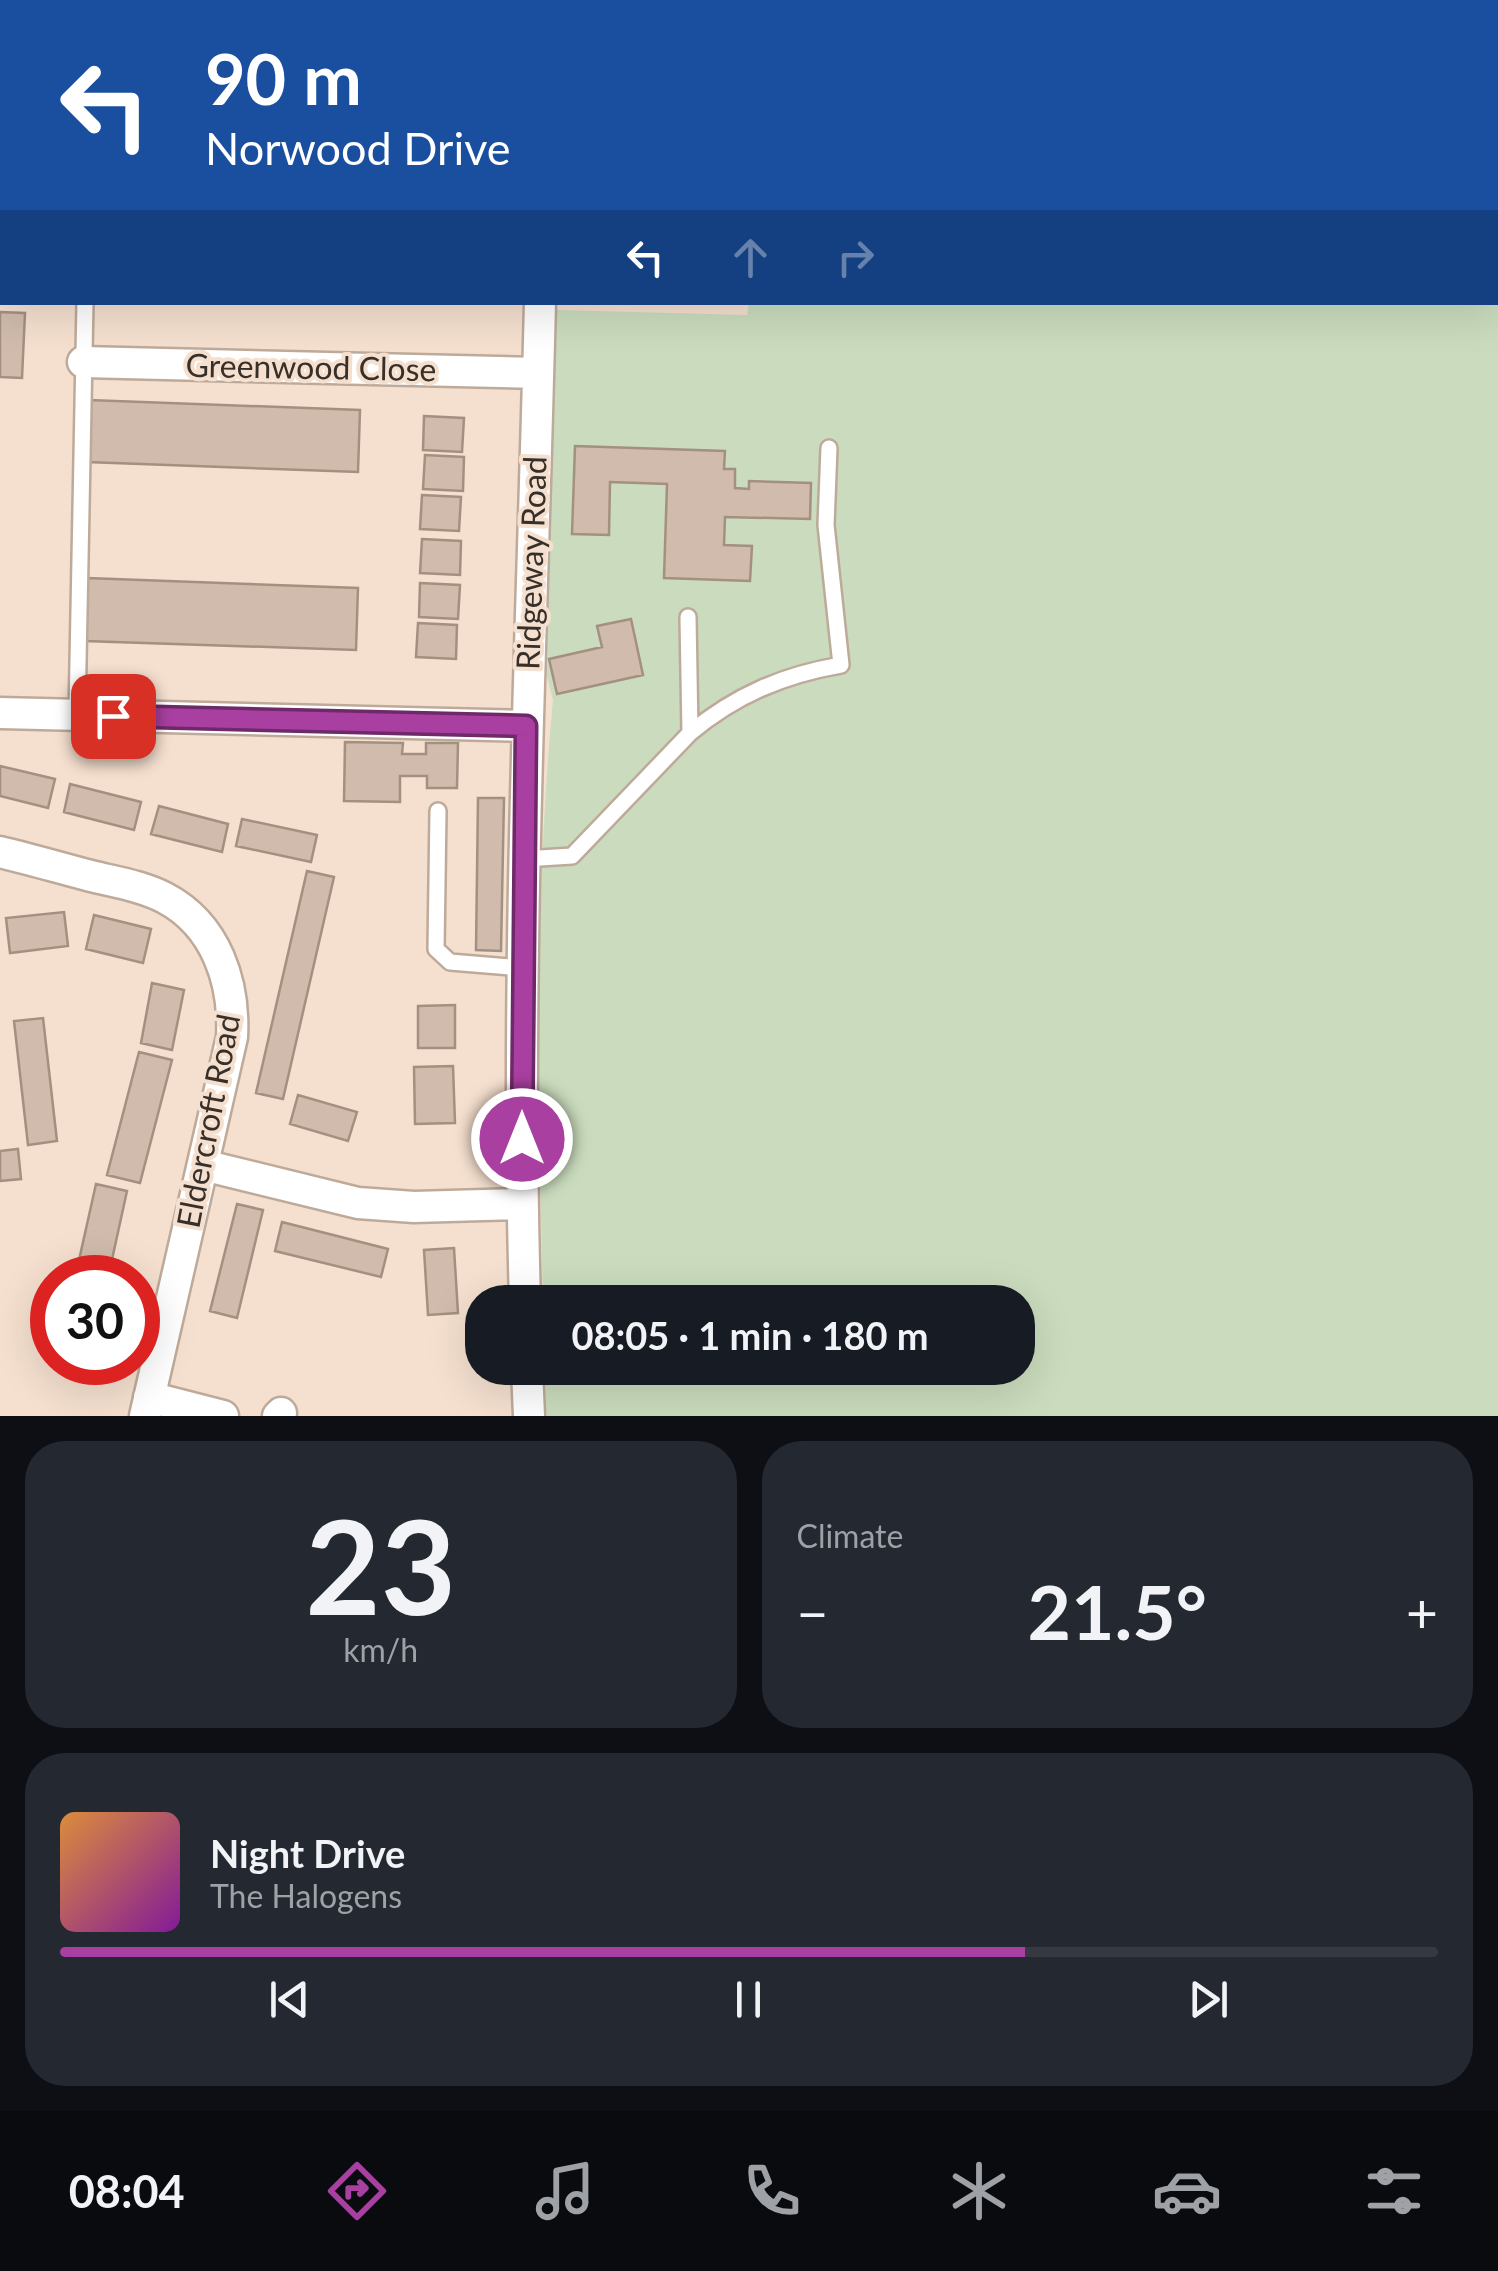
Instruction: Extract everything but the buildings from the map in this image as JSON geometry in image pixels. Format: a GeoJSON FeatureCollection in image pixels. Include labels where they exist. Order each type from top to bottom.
{"type":"FeatureCollection","features":[{"type":"Feature","properties":{"kind":"street","name":"Ridgeway Road"},"geometry":{"type":"LineString","coordinates":[[524,1285],[522,968],[540,305]]}},
{"type":"Feature","properties":{"kind":"street","name":"Greenwood Close"},"geometry":{"type":"LineString","coordinates":[[83,362],[538,374]]}},
{"type":"Feature","properties":{"kind":"street"},"geometry":{"type":"LineString","coordinates":[[0,712],[526,726]]}},
{"type":"Feature","properties":{"kind":"street","name":"Eldercroft Road"},"geometry":{"type":"LineString","coordinates":[[0,852],[161,896],[180,906],[207,935],[224,967],[234,1012],[232,1037],[147,1406]]}},
{"type":"Feature","properties":{"kind":"street"},"geometry":{"type":"LineString","coordinates":[[204,1165],[358,1202],[414,1207],[522,1204]]}},
{"type":"Feature","properties":{"kind":"street"},"geometry":{"type":"LineString","coordinates":[[528,1385],[529,1416]]}},
{"type":"Feature","properties":{"kind":"street"},"geometry":{"type":"LineString","coordinates":[[147,1406],[223,1416]]}},
{"type":"Feature","properties":{"kind":"lane"},"geometry":{"type":"LineString","coordinates":[[77,714],[85,305]]}},
{"type":"Feature","properties":{"kind":"lane"},"geometry":{"type":"LineString","coordinates":[[524,858],[572,856],[690,733],[722,707],[810,670],[841,664],[826,524],[829,448]]}},
{"type":"Feature","properties":{"kind":"lane"},"geometry":{"type":"LineString","coordinates":[[688,616],[690,733]]}},
{"type":"Feature","properties":{"kind":"lane"},"geometry":{"type":"LineString","coordinates":[[438,811],[436,949],[450,962],[522,968]]}},
{"type":"Feature","properties":{"kind":"green space"},"geometry":{"type":"Polygon","coordinates":[[[749,305],[1498,305],[1498,1416],[546,1416],[545,1385],[1035,1385],[1035,1285],[543,1285],[539,1001],[543,850],[553,700],[547,677],[557,310],[747,315],[749,305]]]}},
{"type":"Feature","properties":{"kind":"route"},"geometry":{"type":"LineString","coordinates":[[113,716],[526,726],[522,1139]]}}]}
